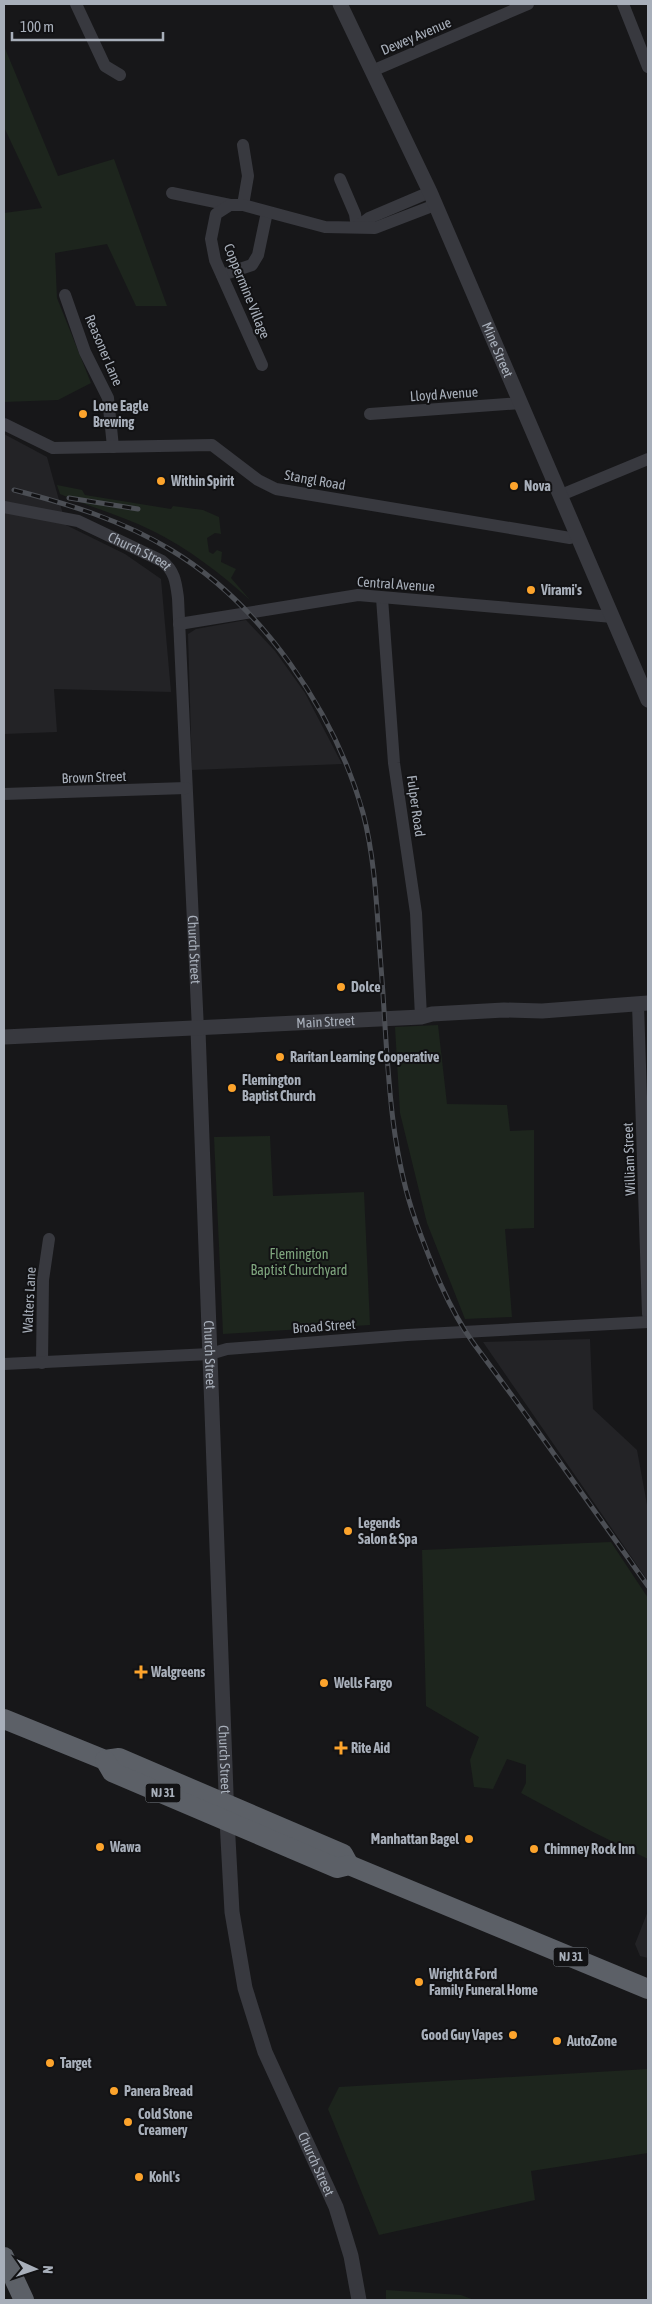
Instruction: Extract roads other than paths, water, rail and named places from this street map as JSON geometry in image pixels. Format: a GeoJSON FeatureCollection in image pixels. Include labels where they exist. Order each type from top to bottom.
{"type":"FeatureCollection","features":[{"type":"Feature","properties":{"kind":"highway","name":"NJ 31"},"geometry":{"type":"LineString","coordinates":[[4,1720],[105,1760],[112,1772],[227,1812],[337,1868],[349,1865],[648,1989]]}},
{"type":"Feature","properties":{"kind":"highway"},"geometry":{"type":"LineString","coordinates":[[4,2257],[24,2300]]}},
{"type":"Feature","properties":{"kind":"street"},"geometry":{"type":"LineString","coordinates":[[76,4],[105,66],[120,75]]}},
{"type":"Feature","properties":{"kind":"street","name":"Mine Street"},"geometry":{"type":"LineString","coordinates":[[340,4],[432,198],[614,617],[648,700]]}},
{"type":"Feature","properties":{"kind":"street","name":"Dewey Avenue"},"geometry":{"type":"LineString","coordinates":[[372,71],[528,4]]}},
{"type":"Feature","properties":{"kind":"street"},"geometry":{"type":"LineString","coordinates":[[623,4],[648,67]]}},
{"type":"Feature","properties":{"kind":"street"},"geometry":{"type":"LineString","coordinates":[[243,145],[248,176],[243,205]]}},
{"type":"Feature","properties":{"kind":"street"},"geometry":{"type":"LineString","coordinates":[[340,179],[354,214],[357,228]]}},
{"type":"Feature","properties":{"kind":"street"},"geometry":{"type":"LineString","coordinates":[[172,193],[230,205],[243,205],[325,227],[357,228],[375,228],[432,198]]}},
{"type":"Feature","properties":{"kind":"street","name":"Coppermine Village"},"geometry":{"type":"LineString","coordinates":[[230,205],[216,214],[211,230],[212,249],[262,365]]}},
{"type":"Feature","properties":{"kind":"street"},"geometry":{"type":"LineString","coordinates":[[222,275],[252,265],[258,255],[268,212]]}},
{"type":"Feature","properties":{"kind":"street","name":"Reasoner Lane"},"geometry":{"type":"LineString","coordinates":[[65,295],[85,352],[108,398],[113,448]]}},
{"type":"Feature","properties":{"kind":"street","name":"Lloyd Avenue"},"geometry":{"type":"LineString","coordinates":[[370,414],[521,403]]}},
{"type":"Feature","properties":{"kind":"street","name":"Stangl Road"},"geometry":{"type":"LineString","coordinates":[[4,424],[53,448],[212,445],[258,480],[276,489],[570,538],[577,534]]}},
{"type":"Feature","properties":{"kind":"street"},"geometry":{"type":"LineString","coordinates":[[561,496],[648,459]]}},
{"type":"Feature","properties":{"kind":"street","name":"Church Street"},"geometry":{"type":"LineString","coordinates":[[4,507],[78,521],[162,561],[169,566],[174,578],[178,624],[198,1030],[232,1912],[244,1988],[270,2066],[317,2161],[336,2207],[351,2256],[359,2300]]}},
{"type":"Feature","properties":{"kind":"street","name":"Central Avenue"},"geometry":{"type":"LineString","coordinates":[[178,624],[351,596],[614,617]]}},
{"type":"Feature","properties":{"kind":"street","name":"Fulper Road"},"geometry":{"type":"LineString","coordinates":[[382,598],[394,763],[416,913],[422,1017]]}},
{"type":"Feature","properties":{"kind":"street","name":"Brown Street"},"geometry":{"type":"LineString","coordinates":[[4,794],[186,788]]}},
{"type":"Feature","properties":{"kind":"street","name":"Main Street"},"geometry":{"type":"LineString","coordinates":[[4,1037],[198,1030],[422,1017],[432,1014],[504,1010],[542,1011],[643,1003]]}},
{"type":"Feature","properties":{"kind":"street","name":"William Street"},"geometry":{"type":"LineString","coordinates":[[643,1003],[648,1314]]}},
{"type":"Feature","properties":{"kind":"street","name":"Walters Lane"},"geometry":{"type":"LineString","coordinates":[[42,1363],[43,1280],[49,1239]]}},
{"type":"Feature","properties":{"kind":"street","name":"Broad Street"},"geometry":{"type":"LineString","coordinates":[[4,1364],[210,1354],[227,1348],[407,1335],[648,1322]]}},
{"type":"Feature","properties":{"kind":"railway"},"geometry":{"type":"LineString","coordinates":[[14,490],[74,507],[133,530],[171,550],[204,573],[235,600],[264,630],[314,700],[334,737],[350,775],[363,813],[371,851],[394,1128],[406,1191],[422,1238],[456,1316],[474,1344],[648,1586]]}},
{"type":"Feature","properties":{"kind":"railway"},"geometry":{"type":"LineString","coordinates":[[69,498],[138,509]]}},
{"type":"Feature","properties":{"kind":"place","name":"Lone Eagle Brewing"},"geometry":{"type":"Point","coordinates":[83,414]}},
{"type":"Feature","properties":{"kind":"place","name":"Within Spirit"},"geometry":{"type":"Point","coordinates":[161,481]}},
{"type":"Feature","properties":{"kind":"place","name":"Nova"},"geometry":{"type":"Point","coordinates":[514,486]}},
{"type":"Feature","properties":{"kind":"place","name":"Virami's"},"geometry":{"type":"Point","coordinates":[531,590]}},
{"type":"Feature","properties":{"kind":"place","name":"Dolce"},"geometry":{"type":"Point","coordinates":[341,987]}},
{"type":"Feature","properties":{"kind":"place","name":"Raritan Learning Cooperative"},"geometry":{"type":"Point","coordinates":[280,1057]}},
{"type":"Feature","properties":{"kind":"place","name":"Flemington Baptist Church"},"geometry":{"type":"Point","coordinates":[232,1088]}},
{"type":"Feature","properties":{"kind":"place","name":"Legends Salon & Spa"},"geometry":{"type":"Point","coordinates":[348,1531]}},
{"type":"Feature","properties":{"kind":"place","name":"Walgreens"},"geometry":{"type":"Point","coordinates":[141,1672]}},
{"type":"Feature","properties":{"kind":"place","name":"Wells Fargo"},"geometry":{"type":"Point","coordinates":[324,1683]}},
{"type":"Feature","properties":{"kind":"place","name":"Rite Aid"},"geometry":{"type":"Point","coordinates":[341,1748]}},
{"type":"Feature","properties":{"kind":"place","name":"Manhattan Bagel"},"geometry":{"type":"Point","coordinates":[469,1839]}},
{"type":"Feature","properties":{"kind":"place","name":"Wawa"},"geometry":{"type":"Point","coordinates":[100,1847]}},
{"type":"Feature","properties":{"kind":"place","name":"Chimney Rock Inn"},"geometry":{"type":"Point","coordinates":[534,1849]}},
{"type":"Feature","properties":{"kind":"place","name":"Wright & Ford Family Funeral Home"},"geometry":{"type":"Point","coordinates":[419,1982]}},
{"type":"Feature","properties":{"kind":"place","name":"Good Guy Vapes"},"geometry":{"type":"Point","coordinates":[513,2035]}},
{"type":"Feature","properties":{"kind":"place","name":"AutoZone"},"geometry":{"type":"Point","coordinates":[557,2041]}},
{"type":"Feature","properties":{"kind":"place","name":"Target"},"geometry":{"type":"Point","coordinates":[50,2063]}},
{"type":"Feature","properties":{"kind":"place","name":"Panera Bread"},"geometry":{"type":"Point","coordinates":[114,2091]}},
{"type":"Feature","properties":{"kind":"place","name":"Cold Stone Creamery"},"geometry":{"type":"Point","coordinates":[128,2122]}},
{"type":"Feature","properties":{"kind":"place","name":"Kohl's"},"geometry":{"type":"Point","coordinates":[139,2177]}},
{"type":"Feature","properties":{"kind":"park label","name":"Flemington Baptist Churchyard"},"geometry":{"type":"Point","coordinates":[299,1262]}}]}
